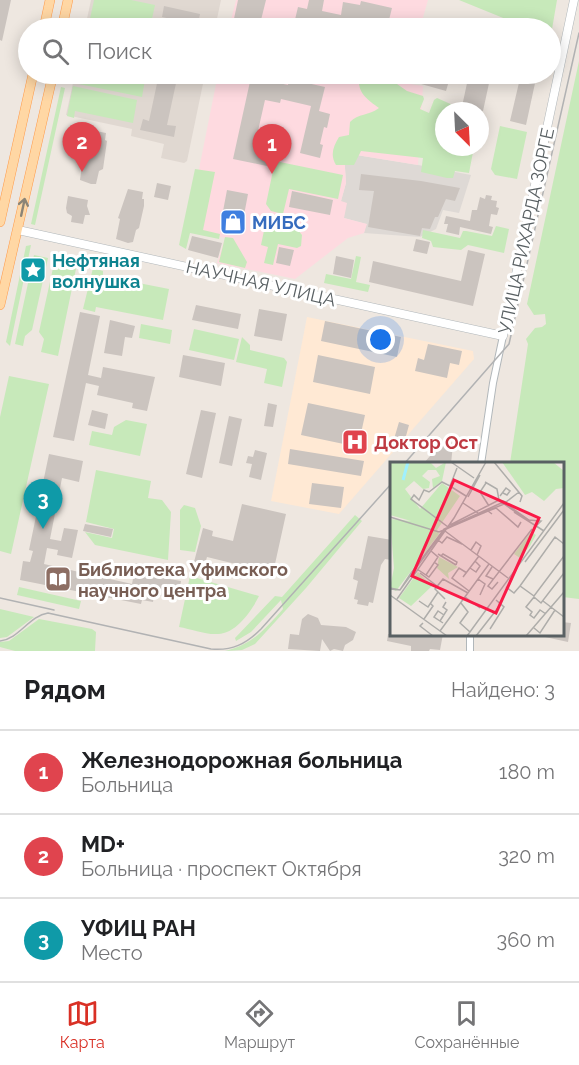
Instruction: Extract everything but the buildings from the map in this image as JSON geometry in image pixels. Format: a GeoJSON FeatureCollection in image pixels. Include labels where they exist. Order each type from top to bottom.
{"type":"FeatureCollection","features":[{"type":"Feature","properties":{"kind":"main road"},"geometry":{"type":"LineString","coordinates":[[46,18],[50,0]]}},
{"type":"Feature","properties":{"kind":"main road"},"geometry":{"type":"LineString","coordinates":[[64,18],[68,0]]}},
{"type":"Feature","properties":{"kind":"main road"},"geometry":{"type":"LineString","coordinates":[[0,222],[31,84]]}},
{"type":"Feature","properties":{"kind":"main road"},"geometry":{"type":"LineString","coordinates":[[0,305],[50,84]]}},
{"type":"Feature","properties":{"kind":"main road"},"geometry":{"type":"LineString","coordinates":[[20,135],[37,138]]}},
{"type":"Feature","properties":{"kind":"street","name":"УЛИЦА РИХАРДА ЗОРГЕ"},"geometry":{"type":"LineString","coordinates":[[561,62],[574,0]]}},
{"type":"Feature","properties":{"kind":"street","name":"УЛИЦА РИХАРДА ЗОРГЕ"},"geometry":{"type":"LineString","coordinates":[[481,462],[493,383],[556,84]]}},
{"type":"Feature","properties":{"kind":"street","name":"НАУЧНАЯ УЛИЦА"},"geometry":{"type":"LineString","coordinates":[[18,230],[503,336]]}},
{"type":"Feature","properties":{"kind":"shaded area"},"geometry":{"type":"Polygon","coordinates":[[[91,0],[221,0],[217,18],[87,18],[91,0]]]}},
{"type":"Feature","properties":{"kind":"shaded area"},"geometry":{"type":"Polygon","coordinates":[[[236,0],[428,0],[423,18],[232,18],[236,0]]]}},
{"type":"Feature","properties":{"kind":"shaded area"},"geometry":{"type":"Polygon","coordinates":[[[73,84],[203,84],[187,161],[184,163],[161,158],[164,144],[131,136],[132,129],[66,115],[73,84]]]}},
{"type":"Feature","properties":{"kind":"shaded area"},"geometry":{"type":"Polygon","coordinates":[[[216,84],[410,84],[423,86],[418,165],[344,153],[346,183],[341,201],[347,203],[344,218],[367,224],[364,233],[348,238],[295,279],[217,263],[225,238],[187,229],[216,84]]]}},
{"type":"Feature","properties":{"kind":"shaded area"},"geometry":{"type":"Polygon","coordinates":[[[344,153],[471,175],[459,213],[443,210],[436,229],[420,237],[364,233],[366,224],[344,218],[341,201],[346,183],[344,153]]]}},
{"type":"Feature","properties":{"kind":"shaded area"},"geometry":{"type":"Polygon","coordinates":[[[307,317],[473,351],[474,359],[339,514],[271,501],[307,317]]]}},
{"type":"Feature","properties":{"kind":"green space"},"geometry":{"type":"Polygon","coordinates":[[[94,0],[131,0],[155,5],[152,18],[90,18],[94,0]]]}},
{"type":"Feature","properties":{"kind":"green space"},"geometry":{"type":"Polygon","coordinates":[[[459,0],[557,0],[554,18],[503,18],[459,0]]]}},
{"type":"Feature","properties":{"kind":"green space"},"geometry":{"type":"Polygon","coordinates":[[[579,61],[579,599],[564,597],[564,462],[510,462],[528,344],[526,339],[535,328],[546,324],[545,314],[534,315],[527,304],[579,61]]]}},
{"type":"Feature","properties":{"kind":"green space"},"geometry":{"type":"Polygon","coordinates":[[[79,84],[144,84],[142,97],[79,84]]]}},
{"type":"Feature","properties":{"kind":"green space"},"geometry":{"type":"Polygon","coordinates":[[[359,84],[397,84],[407,91],[423,96],[420,109],[429,113],[437,98],[446,102],[435,102],[435,156],[472,156],[469,173],[455,171],[453,178],[447,178],[421,172],[423,158],[361,151],[354,165],[336,165],[333,158],[334,148],[339,137],[349,135],[350,122],[356,117],[379,108],[361,91],[359,84]]]}},
{"type":"Feature","properties":{"kind":"green space"},"geometry":{"type":"Polygon","coordinates":[[[73,86],[137,100],[133,123],[75,111],[74,118],[67,116],[73,86]]]}},
{"type":"Feature","properties":{"kind":"green space"},"geometry":{"type":"Polygon","coordinates":[[[61,87],[65,88],[35,225],[31,224],[61,87]]]}},
{"type":"Feature","properties":{"kind":"green space"},"geometry":{"type":"Polygon","coordinates":[[[500,126],[527,132],[517,179],[495,175],[491,169],[500,126]]]}},
{"type":"Feature","properties":{"kind":"green space"},"geometry":{"type":"Polygon","coordinates":[[[275,161],[343,175],[338,199],[289,189],[283,214],[271,211],[266,204],[275,161]]]}},
{"type":"Feature","properties":{"kind":"green space"},"geometry":{"type":"Polygon","coordinates":[[[195,169],[215,172],[203,230],[220,234],[219,239],[190,233],[186,249],[179,245],[195,169]]]}},
{"type":"Feature","properties":{"kind":"green space"},"geometry":{"type":"Polygon","coordinates":[[[270,218],[288,222],[302,235],[301,246],[297,248],[278,244],[273,265],[264,263],[268,247],[261,245],[266,221],[270,218]]]}},
{"type":"Feature","properties":{"kind":"green space"},"geometry":{"type":"Polygon","coordinates":[[[496,226],[509,229],[504,253],[468,245],[461,250],[433,247],[431,241],[422,238],[423,230],[460,238],[463,231],[492,236],[496,226]]]}},
{"type":"Feature","properties":{"kind":"green space"},"geometry":{"type":"Polygon","coordinates":[[[225,237],[233,238],[247,262],[245,268],[219,262],[225,237]]]}},
{"type":"Feature","properties":{"kind":"green space"},"geometry":{"type":"Polygon","coordinates":[[[31,245],[10,346],[6,342],[26,246],[31,245]]]}},
{"type":"Feature","properties":{"kind":"green space"},"geometry":{"type":"Polygon","coordinates":[[[34,255],[48,258],[32,330],[25,336],[23,346],[15,344],[34,255]]]}},
{"type":"Feature","properties":{"kind":"green space"},"geometry":{"type":"Polygon","coordinates":[[[356,256],[361,257],[356,282],[370,285],[368,292],[324,283],[326,274],[351,279],[356,256]]]}},
{"type":"Feature","properties":{"kind":"green space"},"geometry":{"type":"Polygon","coordinates":[[[55,259],[77,264],[58,356],[41,352],[44,339],[39,332],[55,259]]]}},
{"type":"Feature","properties":{"kind":"green space"},"geometry":{"type":"Polygon","coordinates":[[[93,268],[103,271],[103,276],[169,289],[163,320],[96,307],[95,312],[83,309],[93,268]]]}},
{"type":"Feature","properties":{"kind":"green space"},"geometry":{"type":"Polygon","coordinates":[[[141,324],[172,330],[170,344],[139,338],[141,324]]]}},
{"type":"Feature","properties":{"kind":"green space"},"geometry":{"type":"Polygon","coordinates":[[[194,329],[239,339],[234,360],[189,350],[194,329]]]}},
{"type":"Feature","properties":{"kind":"green space"},"geometry":{"type":"Polygon","coordinates":[[[242,337],[250,345],[250,350],[284,358],[287,362],[282,387],[264,383],[267,369],[236,362],[242,337]]]}},
{"type":"Feature","properties":{"kind":"green space"},"geometry":{"type":"Polygon","coordinates":[[[9,376],[49,384],[11,554],[0,551],[0,417],[9,376]]]}},
{"type":"Feature","properties":{"kind":"green space"},"geometry":{"type":"Polygon","coordinates":[[[126,420],[147,424],[140,456],[89,445],[92,431],[112,435],[114,427],[126,420]]]}},
{"type":"Feature","properties":{"kind":"green space"},"geometry":{"type":"Polygon","coordinates":[[[96,470],[151,481],[148,498],[162,500],[171,512],[168,560],[95,545],[85,532],[112,538],[114,529],[86,522],[96,470]]]}},
{"type":"Feature","properties":{"kind":"green space"},"geometry":{"type":"Polygon","coordinates":[[[184,505],[195,508],[201,526],[195,552],[180,550],[180,510],[184,505]]]}},
{"type":"Feature","properties":{"kind":"green space"},"geometry":{"type":"Polygon","coordinates":[[[355,515],[362,521],[255,644],[242,650],[225,651],[243,645],[270,623],[283,609],[281,600],[251,632],[236,641],[235,638],[275,596],[282,597],[355,515]]]}},
{"type":"Feature","properties":{"kind":"green space"},"geometry":{"type":"Polygon","coordinates":[[[190,576],[259,596],[243,620],[225,633],[209,634],[179,627],[190,576]]]}},
{"type":"Feature","properties":{"kind":"green space"},"geometry":{"type":"Polygon","coordinates":[[[19,587],[81,601],[79,609],[17,595],[19,587]]]}},
{"type":"Feature","properties":{"kind":"green space"},"geometry":{"type":"Polygon","coordinates":[[[0,609],[34,617],[7,637],[0,638],[0,609]]]}},
{"type":"Feature","properties":{"kind":"green space"},"geometry":{"type":"Polygon","coordinates":[[[39,619],[92,629],[96,632],[95,651],[15,651],[0,647],[0,642],[9,641],[39,619]]]}},
{"type":"Feature","properties":{"kind":"tram line"},"geometry":{"type":"LineString","coordinates":[[406,462],[509,344],[579,33]]}},
{"type":"Feature","properties":{"kind":"tram line"},"geometry":{"type":"LineString","coordinates":[[0,641],[13,636],[35,618],[48,613],[211,649],[226,649],[238,645],[250,639],[261,629],[390,485]]}},
{"type":"Feature","properties":{"kind":"tram line"},"geometry":{"type":"LineString","coordinates":[[0,598],[54,610]]}},
{"type":"Feature","properties":{"kind":"place","name":"MD+"},"geometry":{"type":"Point","coordinates":[82,172]}},
{"type":"Feature","properties":{"kind":"place","name":"Железнодорожная больница"},"geometry":{"type":"Point","coordinates":[272,174]}},
{"type":"Feature","properties":{"kind":"place","name":"МИБС"},"geometry":{"type":"Point","coordinates":[233,222]}},
{"type":"Feature","properties":{"kind":"place","name":"Нефтяная волнушка"},"geometry":{"type":"Point","coordinates":[33,270]}},
{"type":"Feature","properties":{"kind":"place","name":"Доктор Ост"},"geometry":{"type":"Point","coordinates":[355,442]}},
{"type":"Feature","properties":{"kind":"place","name":"УФИЦ РАН"},"geometry":{"type":"Point","coordinates":[43,529]}},
{"type":"Feature","properties":{"kind":"place","name":"Библиотека Уфимского научного центра"},"geometry":{"type":"Point","coordinates":[58,579]}}]}
